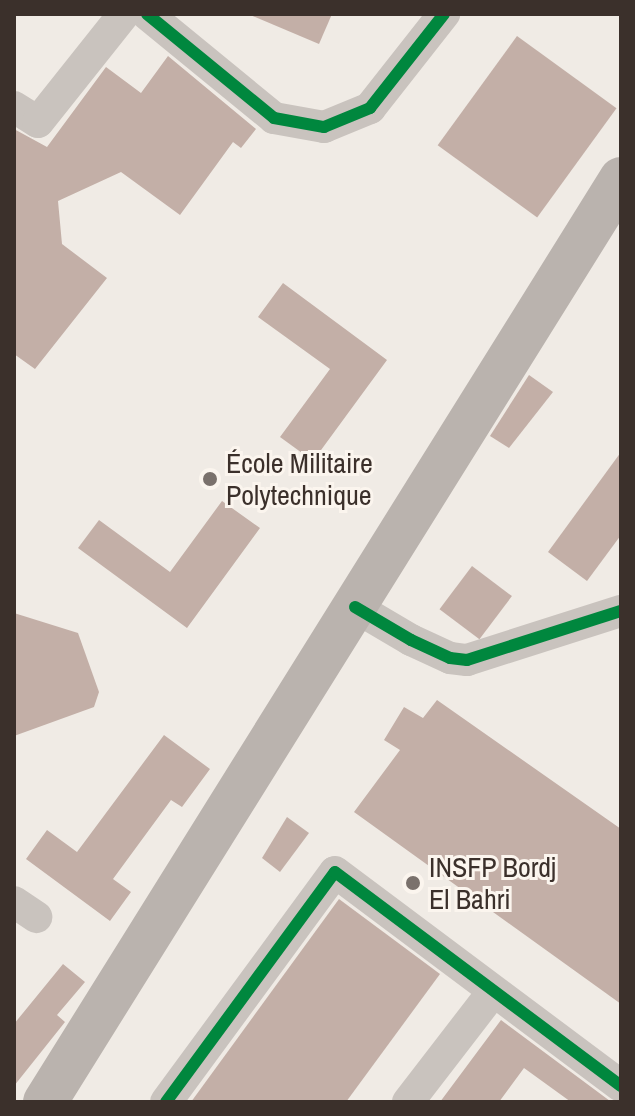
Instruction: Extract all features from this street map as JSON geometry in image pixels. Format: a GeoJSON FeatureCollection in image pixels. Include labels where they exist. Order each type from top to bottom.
{"type":"FeatureCollection","features":[{"type":"Feature","properties":{"kind":"main road"},"geometry":{"type":"LineString","coordinates":[[45,1102],[621,179]]}},
{"type":"Feature","properties":{"kind":"street"},"geometry":{"type":"LineString","coordinates":[[27,120],[124,14]]}},
{"type":"Feature","properties":{"kind":"street"},"geometry":{"type":"LineString","coordinates":[[147,14],[274,118],[324,127],[370,108],[444,14]]}},
{"type":"Feature","properties":{"kind":"street"},"geometry":{"type":"LineString","coordinates":[[355,607],[411,640],[450,658],[467,660],[621,611]]}},
{"type":"Feature","properties":{"kind":"street"},"geometry":{"type":"LineString","coordinates":[[166,1102],[335,872],[492,993],[621,1086]]}},
{"type":"Feature","properties":{"kind":"street"},"geometry":{"type":"LineString","coordinates":[[408,1102],[492,993]]}},
{"type":"Feature","properties":{"kind":"building"},"geometry":{"type":"Polygon","coordinates":[[[248,14],[332,14],[319,44],[248,14]]]}},
{"type":"Feature","properties":{"kind":"building"},"geometry":{"type":"Polygon","coordinates":[[[517,36],[617,108],[537,218],[438,145],[517,36]]]}},
{"type":"Feature","properties":{"kind":"building"},"geometry":{"type":"Polygon","coordinates":[[[168,56],[256,129],[241,148],[233,142],[180,215],[121,172],[58,201],[62,244],[107,278],[35,369],[14,354],[14,129],[47,147],[106,67],[141,93],[168,56]]]}},
{"type":"Feature","properties":{"kind":"building"},"geometry":{"type":"Polygon","coordinates":[[[283,283],[387,360],[313,461],[280,437],[330,369],[258,317],[283,283]]]}},
{"type":"Feature","properties":{"kind":"building"},"geometry":{"type":"Polygon","coordinates":[[[529,375],[553,392],[509,448],[490,436],[529,375]]]}},
{"type":"Feature","properties":{"kind":"building"},"geometry":{"type":"Polygon","coordinates":[[[621,452],[621,535],[587,581],[548,552],[621,452]]]}},
{"type":"Feature","properties":{"kind":"building"},"geometry":{"type":"Polygon","coordinates":[[[222,501],[260,528],[187,628],[78,548],[99,520],[170,572],[222,501]]]}},
{"type":"Feature","properties":{"kind":"building"},"geometry":{"type":"Polygon","coordinates":[[[472,566],[512,596],[479,639],[440,609],[472,566]]]}},
{"type":"Feature","properties":{"kind":"building"},"geometry":{"type":"Polygon","coordinates":[[[14,613],[78,633],[99,692],[94,707],[14,736],[14,613]]]}},
{"type":"Feature","properties":{"kind":"building"},"geometry":{"type":"Polygon","coordinates":[[[437,700],[621,829],[621,1004],[354,812],[400,750],[384,740],[404,707],[423,718],[437,700]]]}},
{"type":"Feature","properties":{"kind":"building"},"geometry":{"type":"Polygon","coordinates":[[[164,735],[210,769],[182,807],[171,800],[113,879],[131,892],[110,921],[26,859],[47,830],[77,852],[164,735]]]}},
{"type":"Feature","properties":{"kind":"building"},"geometry":{"type":"Polygon","coordinates":[[[287,817],[309,833],[280,872],[262,858],[287,817]]]}},
{"type":"Feature","properties":{"kind":"building"},"geometry":{"type":"Polygon","coordinates":[[[339,899],[440,974],[346,1102],[191,1102],[339,899]]]}},
{"type":"Feature","properties":{"kind":"building"},"geometry":{"type":"Polygon","coordinates":[[[63,964],[85,982],[57,1015],[65,1022],[14,1086],[14,1024],[63,964]]]}},
{"type":"Feature","properties":{"kind":"building"},"geometry":{"type":"Polygon","coordinates":[[[501,1020],[611,1102],[571,1102],[524,1068],[499,1102],[440,1102],[501,1020]]]}},
{"type":"Feature","properties":{"kind":"cycle path"},"geometry":{"type":"LineString","coordinates":[[147,14],[274,118],[324,127],[370,108],[444,14]]}},
{"type":"Feature","properties":{"kind":"cycle path"},"geometry":{"type":"LineString","coordinates":[[355,607],[411,640],[450,658],[467,660],[621,611]]}},
{"type":"Feature","properties":{"kind":"cycle path"},"geometry":{"type":"LineString","coordinates":[[166,1102],[335,872],[621,1086]]}},
{"type":"Feature","properties":{"kind":"place","name":"École Militaire Polytechnique"},"geometry":{"type":"Point","coordinates":[210,479]}},
{"type":"Feature","properties":{"kind":"place","name":"INSFP Bordj El Bahri"},"geometry":{"type":"Point","coordinates":[413,883]}}]}
